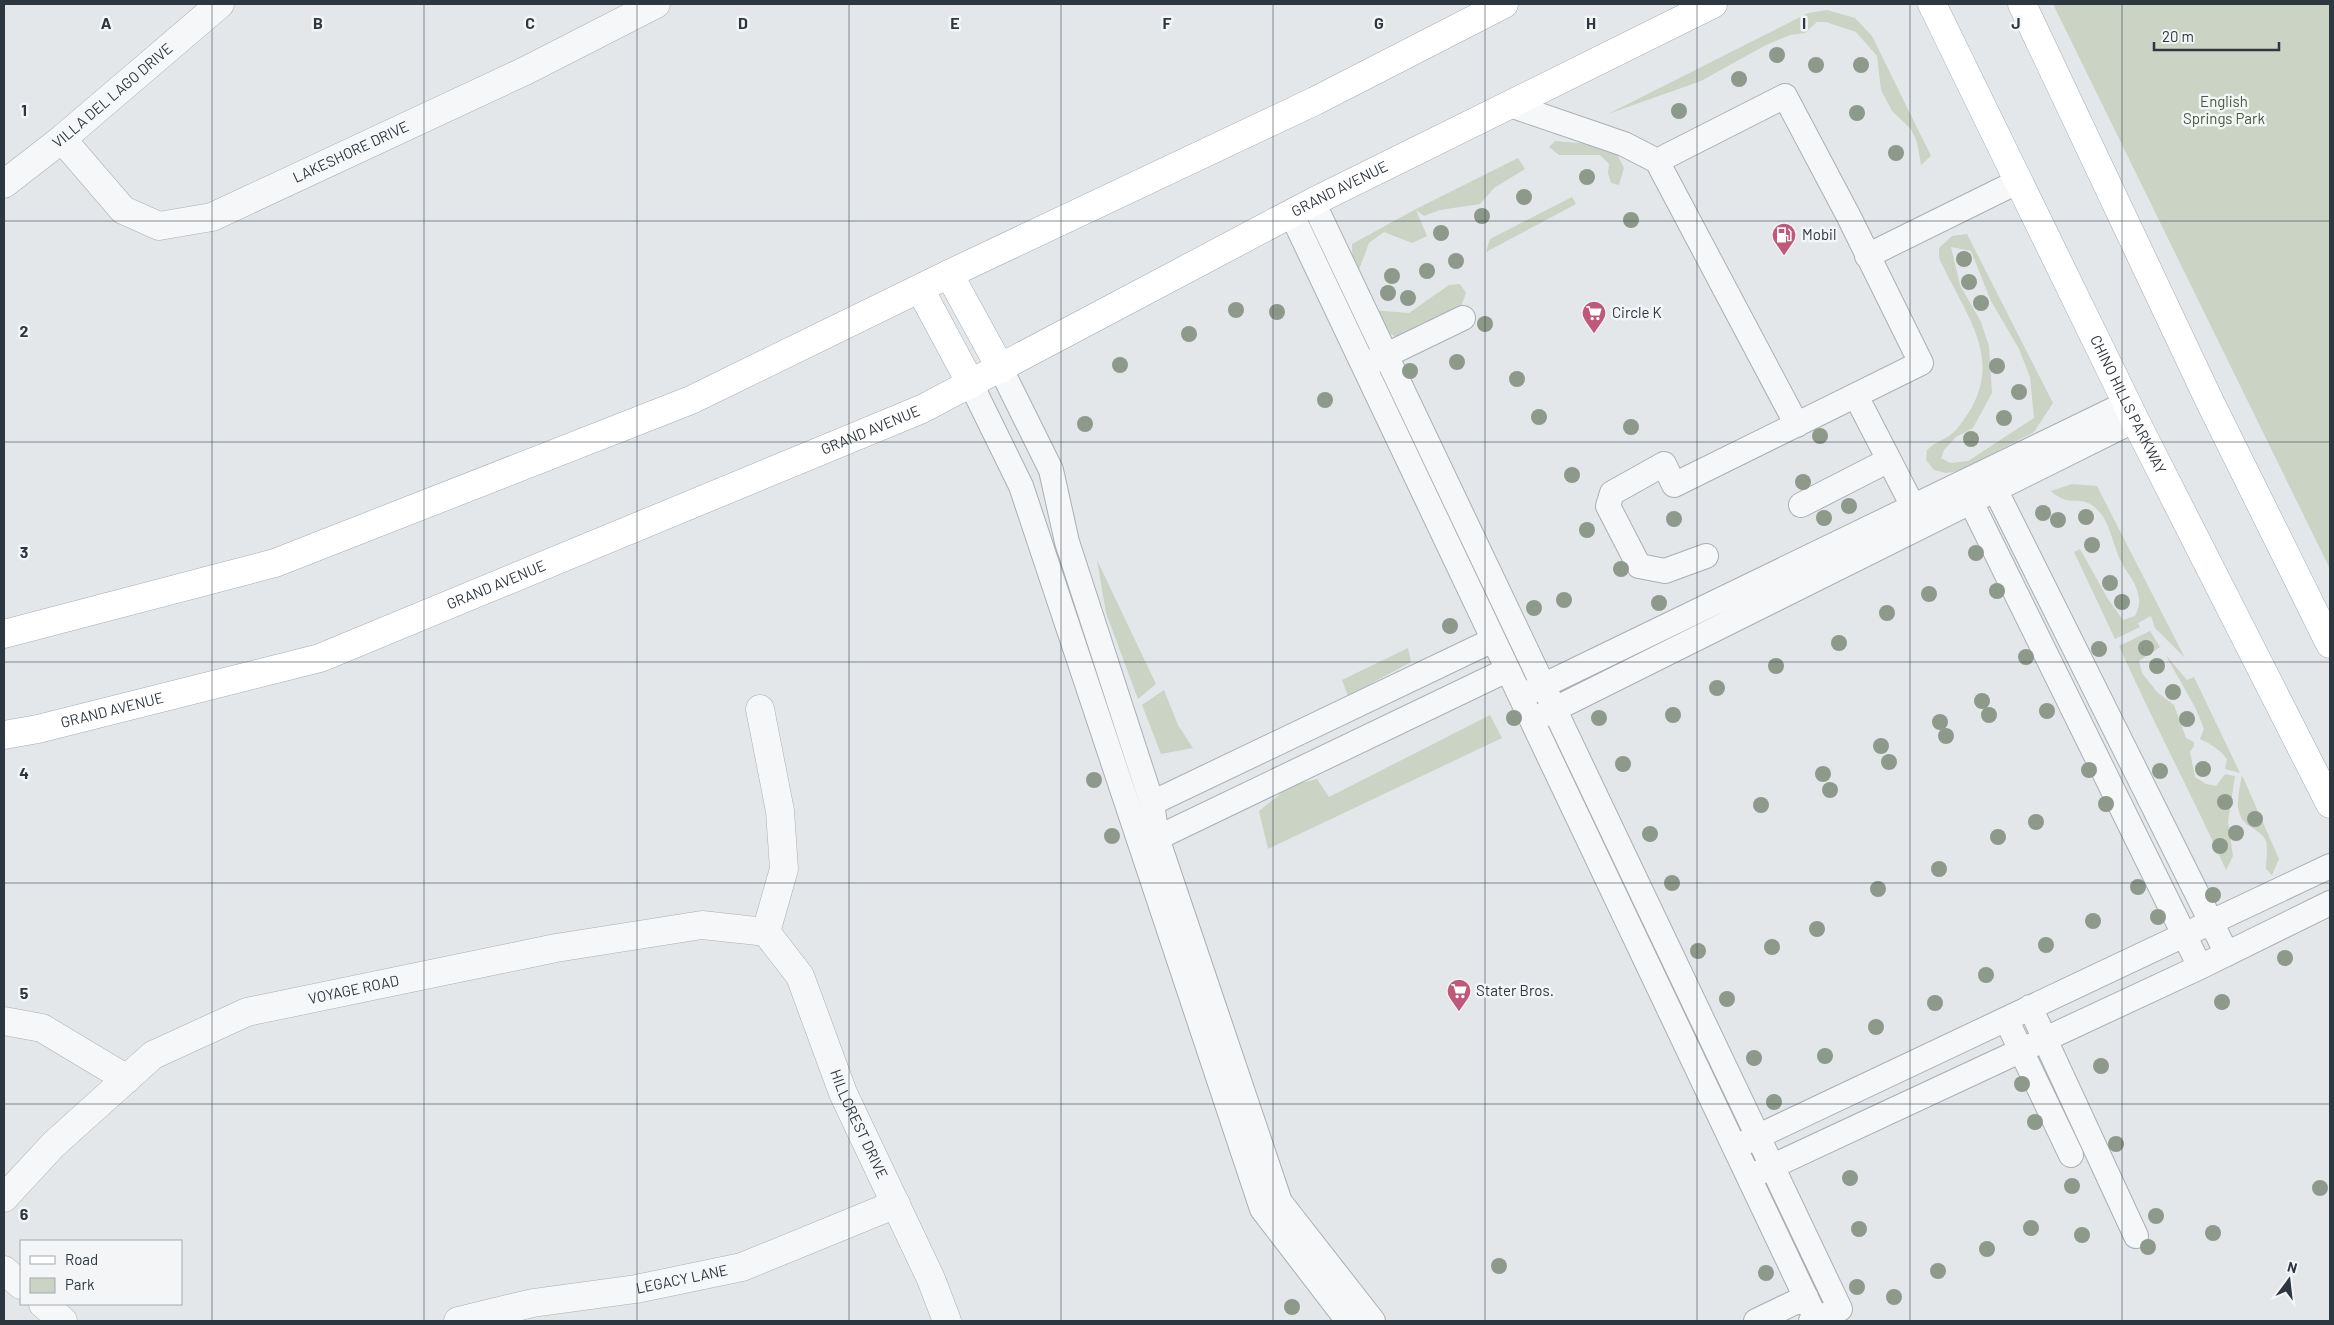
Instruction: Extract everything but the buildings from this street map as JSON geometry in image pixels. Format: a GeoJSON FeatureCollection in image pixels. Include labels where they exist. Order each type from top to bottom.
{"type":"FeatureCollection","features":[{"type":"Feature","properties":{"kind":"main road"},"geometry":{"type":"LineString","coordinates":[[4,634],[275,563],[691,400],[950,274],[1315,101],[1504,4]]}},
{"type":"Feature","properties":{"kind":"main road","name":"GRAND AVENUE"},"geometry":{"type":"LineString","coordinates":[[4,735],[38,729],[320,658],[922,410],[1302,208],[1713,4]]}},
{"type":"Feature","properties":{"kind":"main road","name":"CHINO HILLS PARKWAY"},"geometry":{"type":"LineString","coordinates":[[1932,4],[2131,411],[2330,804]]}},
{"type":"Feature","properties":{"kind":"main road"},"geometry":{"type":"LineString","coordinates":[[2022,4],[2210,402],[2330,644]]}},
{"type":"Feature","properties":{"kind":"main road"},"geometry":{"type":"LineString","coordinates":[[950,274],[1001,369]]}},
{"type":"Feature","properties":{"kind":"main road"},"geometry":{"type":"LineString","coordinates":[[920,289],[971,384]]}},
{"type":"Feature","properties":{"kind":"street","name":"VILLA DEL LAGO DRIVE"},"geometry":{"type":"LineString","coordinates":[[4,184],[62,139],[220,4]]}},
{"type":"Feature","properties":{"kind":"street","name":"LAKESHORE DRIVE"},"geometry":{"type":"LineString","coordinates":[[62,139],[123,210],[159,226],[212,217],[527,70],[656,4]]}},
{"type":"Feature","properties":{"kind":"street"},"geometry":{"type":"LineString","coordinates":[[760,709],[780,811],[784,869],[766,932]]}},
{"type":"Feature","properties":{"kind":"street","name":"VOYAGE ROAD"},"geometry":{"type":"LineString","coordinates":[[4,1198],[53,1145],[154,1055],[247,1012],[412,976],[566,946],[702,925],[766,932]]}},
{"type":"Feature","properties":{"kind":"street","name":"HILLCREST DRIVE"},"geometry":{"type":"LineString","coordinates":[[766,932],[800,976],[843,1093],[931,1279],[947,1321]]}},
{"type":"Feature","properties":{"kind":"street"},"geometry":{"type":"LineString","coordinates":[[4,1021],[42,1028],[127,1080]]}},
{"type":"Feature","properties":{"kind":"street","name":"LEGACY LANE"},"geometry":{"type":"LineString","coordinates":[[458,1321],[533,1303],[636,1289],[742,1267],[896,1204]]}},
{"type":"Feature","properties":{"kind":"street"},"geometry":{"type":"LineString","coordinates":[[4,1270],[20,1284]]}},
{"type":"Feature","properties":{"kind":"street"},"geometry":{"type":"LineString","coordinates":[[44,1305],[63,1321]]}},
{"type":"Feature","properties":{"kind":"lane"},"geometry":{"type":"LineString","coordinates":[[1657,161],[1785,96],[1921,363],[1674,485],[1664,464],[1612,493],[1608,506],[1639,566],[1665,571],[1706,556]]}},
{"type":"Feature","properties":{"kind":"lane"},"geometry":{"type":"LineString","coordinates":[[1510,104],[1624,144],[1657,161],[1797,425]]}},
{"type":"Feature","properties":{"kind":"lane"},"geometry":{"type":"LineString","coordinates":[[1868,256],[2019,181]]}},
{"type":"Feature","properties":{"kind":"lane"},"geometry":{"type":"LineString","coordinates":[[1302,208],[1386,356],[1840,1309],[1815,1320],[1364,367],[1302,208]]}},
{"type":"Feature","properties":{"kind":"lane"},"geometry":{"type":"LineString","coordinates":[[1364,367],[1463,318]]}},
{"type":"Feature","properties":{"kind":"lane"},"geometry":{"type":"LineString","coordinates":[[1001,369],[1050,470],[1067,542],[1152,803],[1157,838],[1280,1202],[1373,1321]]}},
{"type":"Feature","properties":{"kind":"lane"},"geometry":{"type":"LineString","coordinates":[[971,384],[1021,486],[1262,1209],[1348,1321]]}},
{"type":"Feature","properties":{"kind":"lane"},"geometry":{"type":"LineString","coordinates":[[1856,396],[1918,516]]}},
{"type":"Feature","properties":{"kind":"lane"},"geometry":{"type":"LineString","coordinates":[[1520,697],[1918,516],[1971,502],[2131,411]]}},
{"type":"Feature","properties":{"kind":"lane"},"geometry":{"type":"LineString","coordinates":[[1531,721],[1918,516],[2131,411]]}},
{"type":"Feature","properties":{"kind":"lane"},"geometry":{"type":"LineString","coordinates":[[1801,505],[1889,460]]}},
{"type":"Feature","properties":{"kind":"lane"},"geometry":{"type":"LineString","coordinates":[[1995,490],[2226,954]]}},
{"type":"Feature","properties":{"kind":"lane"},"geometry":{"type":"LineString","coordinates":[[1971,502],[2200,967]]}},
{"type":"Feature","properties":{"kind":"lane"},"geometry":{"type":"LineString","coordinates":[[1152,803],[1493,640]]}},
{"type":"Feature","properties":{"kind":"lane"},"geometry":{"type":"LineString","coordinates":[[1157,838],[1507,670]]}},
{"type":"Feature","properties":{"kind":"lane"},"geometry":{"type":"LineString","coordinates":[[1733,1148],[2330,866]]}},
{"type":"Feature","properties":{"kind":"lane"},"geometry":{"type":"LineString","coordinates":[[1747,1178],[2200,967],[2330,903]]}},
{"type":"Feature","properties":{"kind":"lane"},"geometry":{"type":"LineString","coordinates":[[2030,1007],[2136,1236]]}},
{"type":"Feature","properties":{"kind":"lane"},"geometry":{"type":"LineString","coordinates":[[2006,1019],[2071,1155]]}},
{"type":"Feature","properties":{"kind":"lane"},"geometry":{"type":"LineString","coordinates":[[1756,1321],[1806,1298]]}},
{"type":"Feature","properties":{"kind":"green space","name":"English Springs Park"},"geometry":{"type":"Polygon","coordinates":[[[2053,4],[2330,4],[2330,569],[2053,4]]]}},
{"type":"Feature","properties":{"kind":"green space"},"geometry":{"type":"Polygon","coordinates":[[[1827,10],[1855,18],[1872,36],[1931,156],[1921,165],[1917,142],[1911,129],[1892,111],[1881,90],[1877,56],[1856,32],[1826,22],[1817,22],[1805,33],[1790,35],[1766,45],[1701,81],[1608,114],[1808,13],[1827,10]]]}},
{"type":"Feature","properties":{"kind":"green space"},"geometry":{"type":"Polygon","coordinates":[[[1555,141],[1591,144],[1616,152],[1624,168],[1619,185],[1611,183],[1608,173],[1609,164],[1600,155],[1559,155],[1549,147],[1555,141]]]}},
{"type":"Feature","properties":{"kind":"green space"},"geometry":{"type":"Polygon","coordinates":[[[1518,158],[1525,169],[1494,188],[1480,204],[1440,210],[1424,216],[1416,210],[1427,236],[1412,243],[1384,232],[1369,243],[1353,286],[1352,244],[1416,209],[1518,158]]]}},
{"type":"Feature","properties":{"kind":"green space"},"geometry":{"type":"Polygon","coordinates":[[[1572,197],[1576,204],[1486,252],[1490,239],[1572,197]]]}},
{"type":"Feature","properties":{"kind":"green space"},"geometry":{"type":"Polygon","coordinates":[[[1967,234],[2053,403],[2034,432],[1967,467],[1946,473],[1934,470],[1926,460],[1927,450],[1953,433],[1972,407],[1981,385],[1982,364],[1979,343],[1972,323],[1939,258],[1939,248],[1952,236],[1967,234]],[[1951,247],[1960,285],[1981,322],[1989,346],[1992,393],[1973,428],[1956,437],[1944,450],[1941,458],[1950,463],[1968,461],[2034,418],[2030,377],[2019,349],[1991,301],[1971,251],[1951,247]]]}},
{"type":"Feature","properties":{"kind":"green space"},"geometry":{"type":"Polygon","coordinates":[[[1460,284],[1466,293],[1460,309],[1421,324],[1396,337],[1381,328],[1372,310],[1409,313],[1449,285],[1460,284]]]}},
{"type":"Feature","properties":{"kind":"green space"},"geometry":{"type":"Polygon","coordinates":[[[2072,484],[2097,486],[2185,658],[2155,628],[2151,616],[2138,623],[2140,627],[2115,639],[2074,552],[2080,549],[2108,599],[2123,620],[2135,616],[2139,597],[2134,583],[2118,556],[2110,531],[2097,509],[2086,502],[2063,499],[2051,491],[2072,484]]]}},
{"type":"Feature","properties":{"kind":"green space"},"geometry":{"type":"Polygon","coordinates":[[[1097,560],[1156,684],[1138,699],[1106,613],[1097,560]]]}},
{"type":"Feature","properties":{"kind":"green space"},"geometry":{"type":"Polygon","coordinates":[[[2150,631],[2160,647],[2139,661],[2142,673],[2157,692],[2174,705],[2186,738],[2194,742],[2190,752],[2195,777],[2206,784],[2216,786],[2225,774],[2235,776],[2228,822],[2233,856],[2226,870],[2119,646],[2150,631]]]}},
{"type":"Feature","properties":{"kind":"green space"},"geometry":{"type":"Polygon","coordinates":[[[1408,648],[1411,662],[1348,696],[1342,680],[1408,648]]]}},
{"type":"Feature","properties":{"kind":"green space"},"geometry":{"type":"Polygon","coordinates":[[[2165,654],[2187,680],[2194,677],[2240,773],[2225,769],[2227,759],[2215,747],[2200,739],[2204,729],[2196,709],[2165,654]]]}},
{"type":"Feature","properties":{"kind":"green space"},"geometry":{"type":"Polygon","coordinates":[[[1164,690],[1178,725],[1193,748],[1161,754],[1142,705],[1164,690]]]}},
{"type":"Feature","properties":{"kind":"green space"},"geometry":{"type":"Polygon","coordinates":[[[1490,715],[1502,738],[1268,849],[1259,811],[1290,786],[1317,779],[1329,797],[1490,715]]]}},
{"type":"Feature","properties":{"kind":"green space"},"geometry":{"type":"Polygon","coordinates":[[[2242,775],[2279,859],[2272,875],[2266,869],[2267,847],[2265,839],[2240,816],[2238,803],[2242,775]]]}},
{"type":"Feature","properties":{"kind":"place","name":"Mobil"},"geometry":{"type":"Point","coordinates":[1784,256]}},
{"type":"Feature","properties":{"kind":"place","name":"Circle K"},"geometry":{"type":"Point","coordinates":[1594,334]}},
{"type":"Feature","properties":{"kind":"place","name":"Stater Bros."},"geometry":{"type":"Point","coordinates":[1459,1012]}}]}
